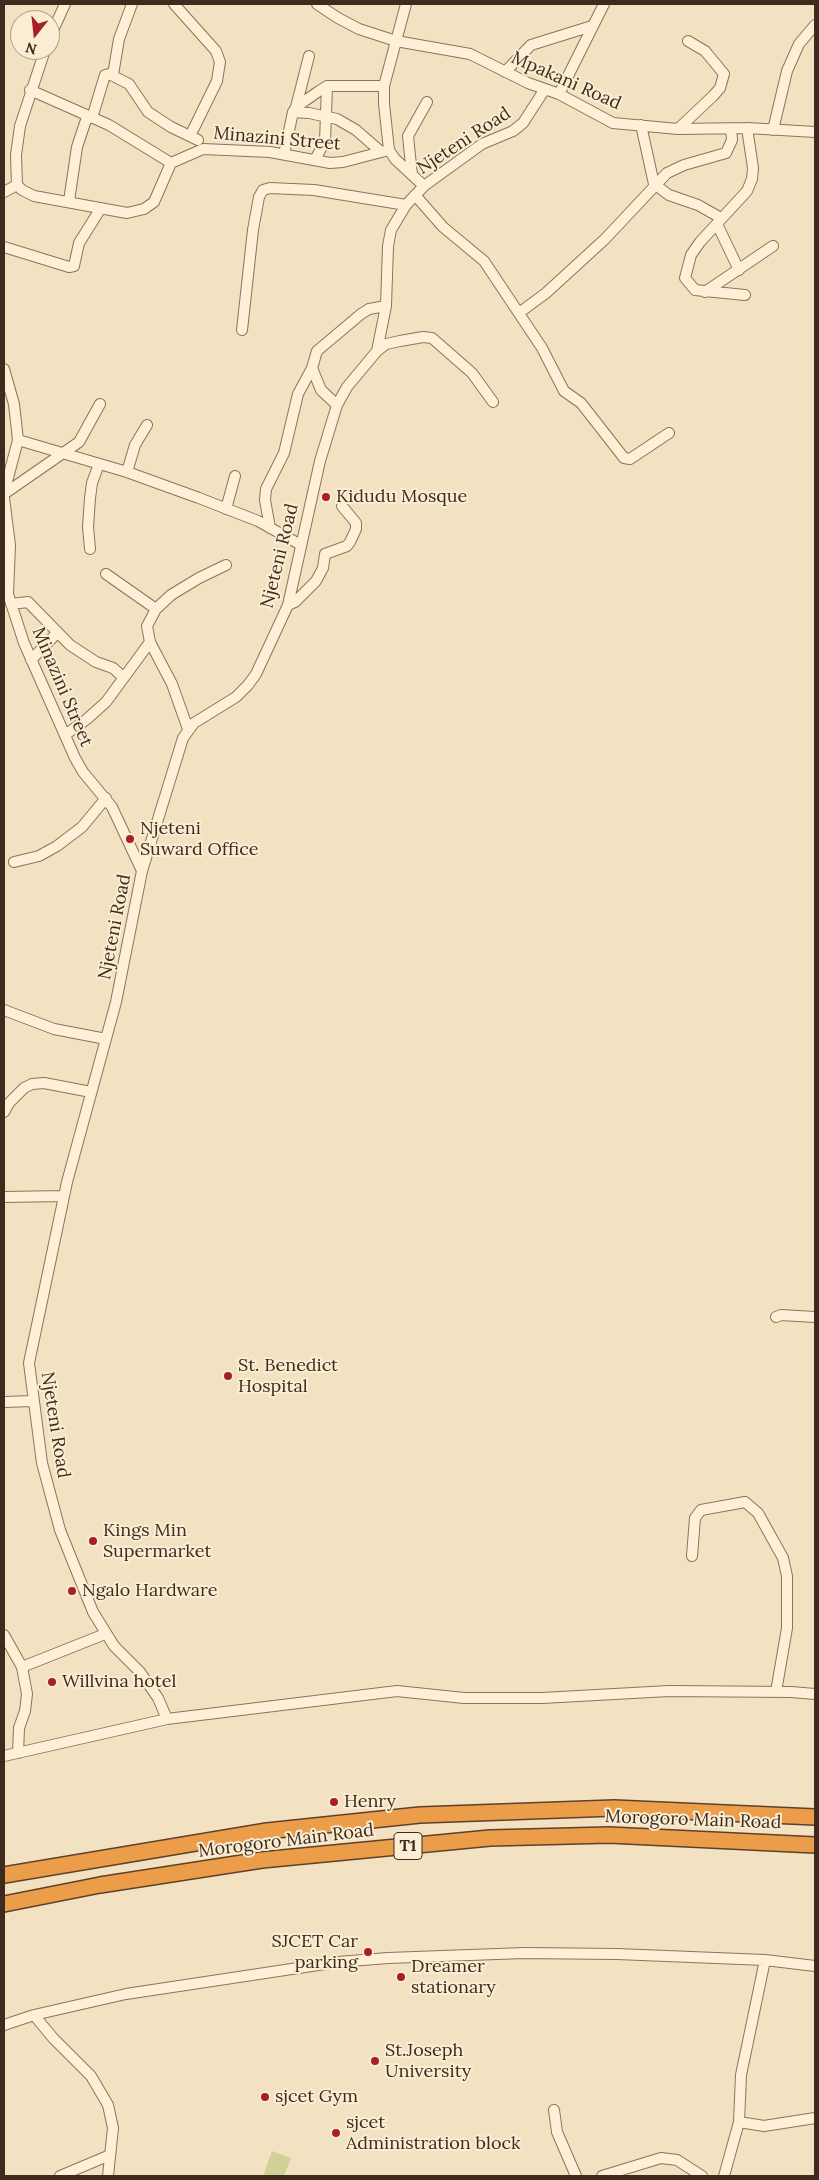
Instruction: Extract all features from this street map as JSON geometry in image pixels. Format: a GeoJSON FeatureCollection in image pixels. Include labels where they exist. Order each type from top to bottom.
{"type":"FeatureCollection","features":[{"type":"Feature","properties":{"kind":"highway","name":"Morogoro Main Road"},"geometry":{"type":"LineString","coordinates":[[4,1875],[267,1831],[420,1815],[614,1808],[815,1817]]}},
{"type":"Feature","properties":{"kind":"highway","name":"Morogoro Main Road"},"geometry":{"type":"LineString","coordinates":[[4,1904],[100,1885],[262,1860],[490,1838],[608,1835],[815,1844]]}},
{"type":"Feature","properties":{"kind":"street"},"geometry":{"type":"LineString","coordinates":[[113,75],[120,39],[132,4]]}},
{"type":"Feature","properties":{"kind":"street","name":"Mpakani Road"},"geometry":{"type":"LineString","coordinates":[[317,4],[352,25],[396,41],[470,54],[505,72],[559,94],[613,123],[678,129],[747,128],[815,132]]}},
{"type":"Feature","properties":{"kind":"street"},"geometry":{"type":"LineString","coordinates":[[384,150],[384,86],[406,4]]}},
{"type":"Feature","properties":{"kind":"street"},"geometry":{"type":"LineString","coordinates":[[559,94],[604,4]]}},
{"type":"Feature","properties":{"kind":"street"},"geometry":{"type":"LineString","coordinates":[[178,5],[216,51],[220,62],[217,80],[193,130]]}},
{"type":"Feature","properties":{"kind":"street"},"geometry":{"type":"LineString","coordinates":[[773,130],[787,71],[799,44],[815,25]]}},
{"type":"Feature","properties":{"kind":"street"},"geometry":{"type":"LineString","coordinates":[[505,72],[531,45],[592,26]]}},
{"type":"Feature","properties":{"kind":"street"},"geometry":{"type":"LineString","coordinates":[[678,129],[720,88],[724,74],[706,51],[688,41]]}},
{"type":"Feature","properties":{"kind":"street"},"geometry":{"type":"LineString","coordinates":[[284,154],[309,56]]}},
{"type":"Feature","properties":{"kind":"street"},"geometry":{"type":"LineString","coordinates":[[30,90],[137,140],[171,162],[154,202],[144,209],[127,213],[34,196],[17,185],[15,178],[17,146],[30,90],[41,60]]}},
{"type":"Feature","properties":{"kind":"street"},"geometry":{"type":"LineString","coordinates":[[69,201],[77,147],[105,75],[113,75],[117,79],[129,84],[148,112],[170,127],[198,140]]}},
{"type":"Feature","properties":{"kind":"street"},"geometry":{"type":"LineString","coordinates":[[294,110],[327,86],[384,86]]}},
{"type":"Feature","properties":{"kind":"street"},"geometry":{"type":"LineString","coordinates":[[315,160],[325,141],[327,86]]}},
{"type":"Feature","properties":{"kind":"street","name":"Njeteni Road"},"geometry":{"type":"LineString","coordinates":[[167,1719],[158,1698],[105,1634],[93,1612],[60,1530],[42,1463],[29,1363],[64,1196],[116,1002],[142,871],[170,776],[188,729],[236,697],[256,674],[288,605],[320,461],[337,406],[347,387],[377,351],[386,306],[391,230],[406,205],[424,186],[482,144],[518,127],[532,111],[546,89]]}},
{"type":"Feature","properties":{"kind":"street"},"geometry":{"type":"LineString","coordinates":[[412,175],[408,136],[427,102]]}},
{"type":"Feature","properties":{"kind":"street"},"geometry":{"type":"LineString","coordinates":[[294,110],[325,116],[356,130],[384,150],[424,186]]}},
{"type":"Feature","properties":{"kind":"street"},"geometry":{"type":"LineString","coordinates":[[642,125],[654,184],[668,196],[698,205],[719,221],[739,270]]}},
{"type":"Feature","properties":{"kind":"street"},"geometry":{"type":"LineString","coordinates":[[744,295],[695,290],[685,278],[686,268],[700,242],[747,191],[752,179],[753,168],[747,128]]}},
{"type":"Feature","properties":{"kind":"street"},"geometry":{"type":"LineString","coordinates":[[519,313],[546,293],[605,239],[654,184],[675,168],[726,153],[732,140],[731,129]]}},
{"type":"Feature","properties":{"kind":"street","name":"Minazini Street"},"geometry":{"type":"LineString","coordinates":[[171,162],[203,149],[234,149],[343,162],[384,150]]}},
{"type":"Feature","properties":{"kind":"street"},"geometry":{"type":"LineString","coordinates":[[4,192],[17,185]]}},
{"type":"Feature","properties":{"kind":"street"},"geometry":{"type":"LineString","coordinates":[[242,330],[253,230],[259,197],[263,190],[270,188],[314,190],[406,205]]}},
{"type":"Feature","properties":{"kind":"street"},"geometry":{"type":"LineString","coordinates":[[415,195],[442,227],[484,261],[546,354],[564,391],[581,403],[624,458],[630,459],[669,433]]}},
{"type":"Feature","properties":{"kind":"street"},"geometry":{"type":"LineString","coordinates":[[4,247],[69,267],[74,266],[79,243],[101,208]]}},
{"type":"Feature","properties":{"kind":"street"},"geometry":{"type":"LineString","coordinates":[[705,292],[773,246]]}},
{"type":"Feature","properties":{"kind":"street"},"geometry":{"type":"LineString","coordinates":[[270,528],[265,500],[266,489],[284,453],[298,394],[312,368],[319,349],[361,314],[369,309],[386,306]]}},
{"type":"Feature","properties":{"kind":"street"},"geometry":{"type":"LineString","coordinates":[[377,351],[386,344],[423,337],[432,338],[472,373],[493,402]]}},
{"type":"Feature","properties":{"kind":"street"},"geometry":{"type":"LineString","coordinates":[[312,368],[321,390],[337,406]]}},
{"type":"Feature","properties":{"kind":"street"},"geometry":{"type":"LineString","coordinates":[[4,369],[18,440],[4,493]]}},
{"type":"Feature","properties":{"kind":"street"},"geometry":{"type":"LineString","coordinates":[[4,493],[64,454],[84,437],[100,404]]}},
{"type":"Feature","properties":{"kind":"street"},"geometry":{"type":"LineString","coordinates":[[127,472],[135,445],[147,425]]}},
{"type":"Feature","properties":{"kind":"street"},"geometry":{"type":"LineString","coordinates":[[18,440],[127,472],[226,509],[270,528],[301,545]]}},
{"type":"Feature","properties":{"kind":"street"},"geometry":{"type":"LineString","coordinates":[[90,549],[88,527],[91,491],[99,464]]}},
{"type":"Feature","properties":{"kind":"street"},"geometry":{"type":"LineString","coordinates":[[226,509],[235,476]]}},
{"type":"Feature","properties":{"kind":"street","name":"Minazini Street"},"geometry":{"type":"LineString","coordinates":[[4,498],[10,545],[7,580],[11,604],[31,660],[64,735],[83,772],[106,798],[142,871]]}},
{"type":"Feature","properties":{"kind":"street"},"geometry":{"type":"LineString","coordinates":[[288,605],[295,602],[316,581],[323,568],[325,554],[347,546],[350,542],[356,529],[356,522],[342,506]]}},
{"type":"Feature","properties":{"kind":"street"},"geometry":{"type":"LineString","coordinates":[[188,729],[172,684],[150,642],[147,626],[156,609],[182,588],[226,565]]}},
{"type":"Feature","properties":{"kind":"street"},"geometry":{"type":"LineString","coordinates":[[106,574],[156,609]]}},
{"type":"Feature","properties":{"kind":"street"},"geometry":{"type":"LineString","coordinates":[[11,604],[28,602],[57,633],[83,654],[113,668],[123,677]]}},
{"type":"Feature","properties":{"kind":"street"},"geometry":{"type":"LineString","coordinates":[[31,660],[57,633]]}},
{"type":"Feature","properties":{"kind":"street"},"geometry":{"type":"LineString","coordinates":[[64,735],[87,720],[106,702],[150,642]]}},
{"type":"Feature","properties":{"kind":"street"},"geometry":{"type":"LineString","coordinates":[[14,862],[39,856],[57,846],[87,822],[106,798]]}},
{"type":"Feature","properties":{"kind":"street"},"geometry":{"type":"LineString","coordinates":[[4,1010],[54,1029],[106,1039]]}},
{"type":"Feature","properties":{"kind":"street"},"geometry":{"type":"LineString","coordinates":[[4,1112],[14,1098],[32,1084],[44,1083],[91,1092]]}},
{"type":"Feature","properties":{"kind":"street"},"geometry":{"type":"LineString","coordinates":[[4,1197],[64,1196]]}},
{"type":"Feature","properties":{"kind":"street"},"geometry":{"type":"LineString","coordinates":[[776,1317],[781,1315],[815,1317]]}},
{"type":"Feature","properties":{"kind":"street"},"geometry":{"type":"LineString","coordinates":[[4,1402],[33,1401]]}},
{"type":"Feature","properties":{"kind":"street"},"geometry":{"type":"LineString","coordinates":[[692,1556],[696,1518],[701,1510],[745,1502],[758,1513],[783,1558],[787,1576],[787,1628],[777,1686]]}},
{"type":"Feature","properties":{"kind":"street"},"geometry":{"type":"LineString","coordinates":[[22,1667],[105,1634]]}},
{"type":"Feature","properties":{"kind":"street"},"geometry":{"type":"LineString","coordinates":[[4,1635],[22,1667],[27,1694],[25,1711],[18,1728],[18,1753]]}},
{"type":"Feature","properties":{"kind":"street"},"geometry":{"type":"LineString","coordinates":[[4,1756],[167,1719],[397,1691],[464,1698],[542,1698],[669,1692],[791,1692],[815,1694]]}},
{"type":"Feature","properties":{"kind":"street"},"geometry":{"type":"LineString","coordinates":[[4,2025],[34,2015],[148,1990],[338,1962],[388,1958],[524,1953],[764,1960],[815,1966]]}},
{"type":"Feature","properties":{"kind":"street"},"geometry":{"type":"LineString","coordinates":[[724,2176],[739,2122],[741,2075],[764,1960]]}},
{"type":"Feature","properties":{"kind":"street"},"geometry":{"type":"LineString","coordinates":[[34,2015],[53,2038],[79,2063],[100,2090],[112,2118],[108,2176]]}},
{"type":"Feature","properties":{"kind":"street"},"geometry":{"type":"LineString","coordinates":[[554,2110],[557,2132],[576,2176]]}},
{"type":"Feature","properties":{"kind":"street"},"geometry":{"type":"LineString","coordinates":[[739,2122],[764,2126],[815,2118]]}},
{"type":"Feature","properties":{"kind":"street"},"geometry":{"type":"LineString","coordinates":[[60,2176],[110,2155]]}},
{"type":"Feature","properties":{"kind":"street"},"geometry":{"type":"LineString","coordinates":[[602,2176],[661,2158],[677,2160],[702,2176]]}},
{"type":"Feature","properties":{"kind":"green space"},"geometry":{"type":"Polygon","coordinates":[[[272,2151],[291,2158],[284,2176],[263,2176],[272,2151]]]}},
{"type":"Feature","properties":{"kind":"place","name":"Kidudu Mosque"},"geometry":{"type":"Point","coordinates":[326,497]}},
{"type":"Feature","properties":{"kind":"place","name":"Njeteni Suward Office"},"geometry":{"type":"Point","coordinates":[130,839]}},
{"type":"Feature","properties":{"kind":"place","name":"St. Benedict Hospital"},"geometry":{"type":"Point","coordinates":[228,1376]}},
{"type":"Feature","properties":{"kind":"place","name":"Kings Min Supermarket"},"geometry":{"type":"Point","coordinates":[93,1541]}},
{"type":"Feature","properties":{"kind":"place","name":"Ngalo Hardware"},"geometry":{"type":"Point","coordinates":[72,1591]}},
{"type":"Feature","properties":{"kind":"place","name":"Willvina hotel"},"geometry":{"type":"Point","coordinates":[52,1682]}},
{"type":"Feature","properties":{"kind":"place","name":"Henry"},"geometry":{"type":"Point","coordinates":[334,1802]}},
{"type":"Feature","properties":{"kind":"place","name":"SJCET Car parking"},"geometry":{"type":"Point","coordinates":[368,1952]}},
{"type":"Feature","properties":{"kind":"place","name":"Dreamer stationary"},"geometry":{"type":"Point","coordinates":[401,1977]}},
{"type":"Feature","properties":{"kind":"place","name":"St.Joseph University"},"geometry":{"type":"Point","coordinates":[375,2061]}},
{"type":"Feature","properties":{"kind":"place","name":"sjcet Gym"},"geometry":{"type":"Point","coordinates":[265,2097]}},
{"type":"Feature","properties":{"kind":"place","name":"sjcet Administration block"},"geometry":{"type":"Point","coordinates":[336,2133]}}]}
